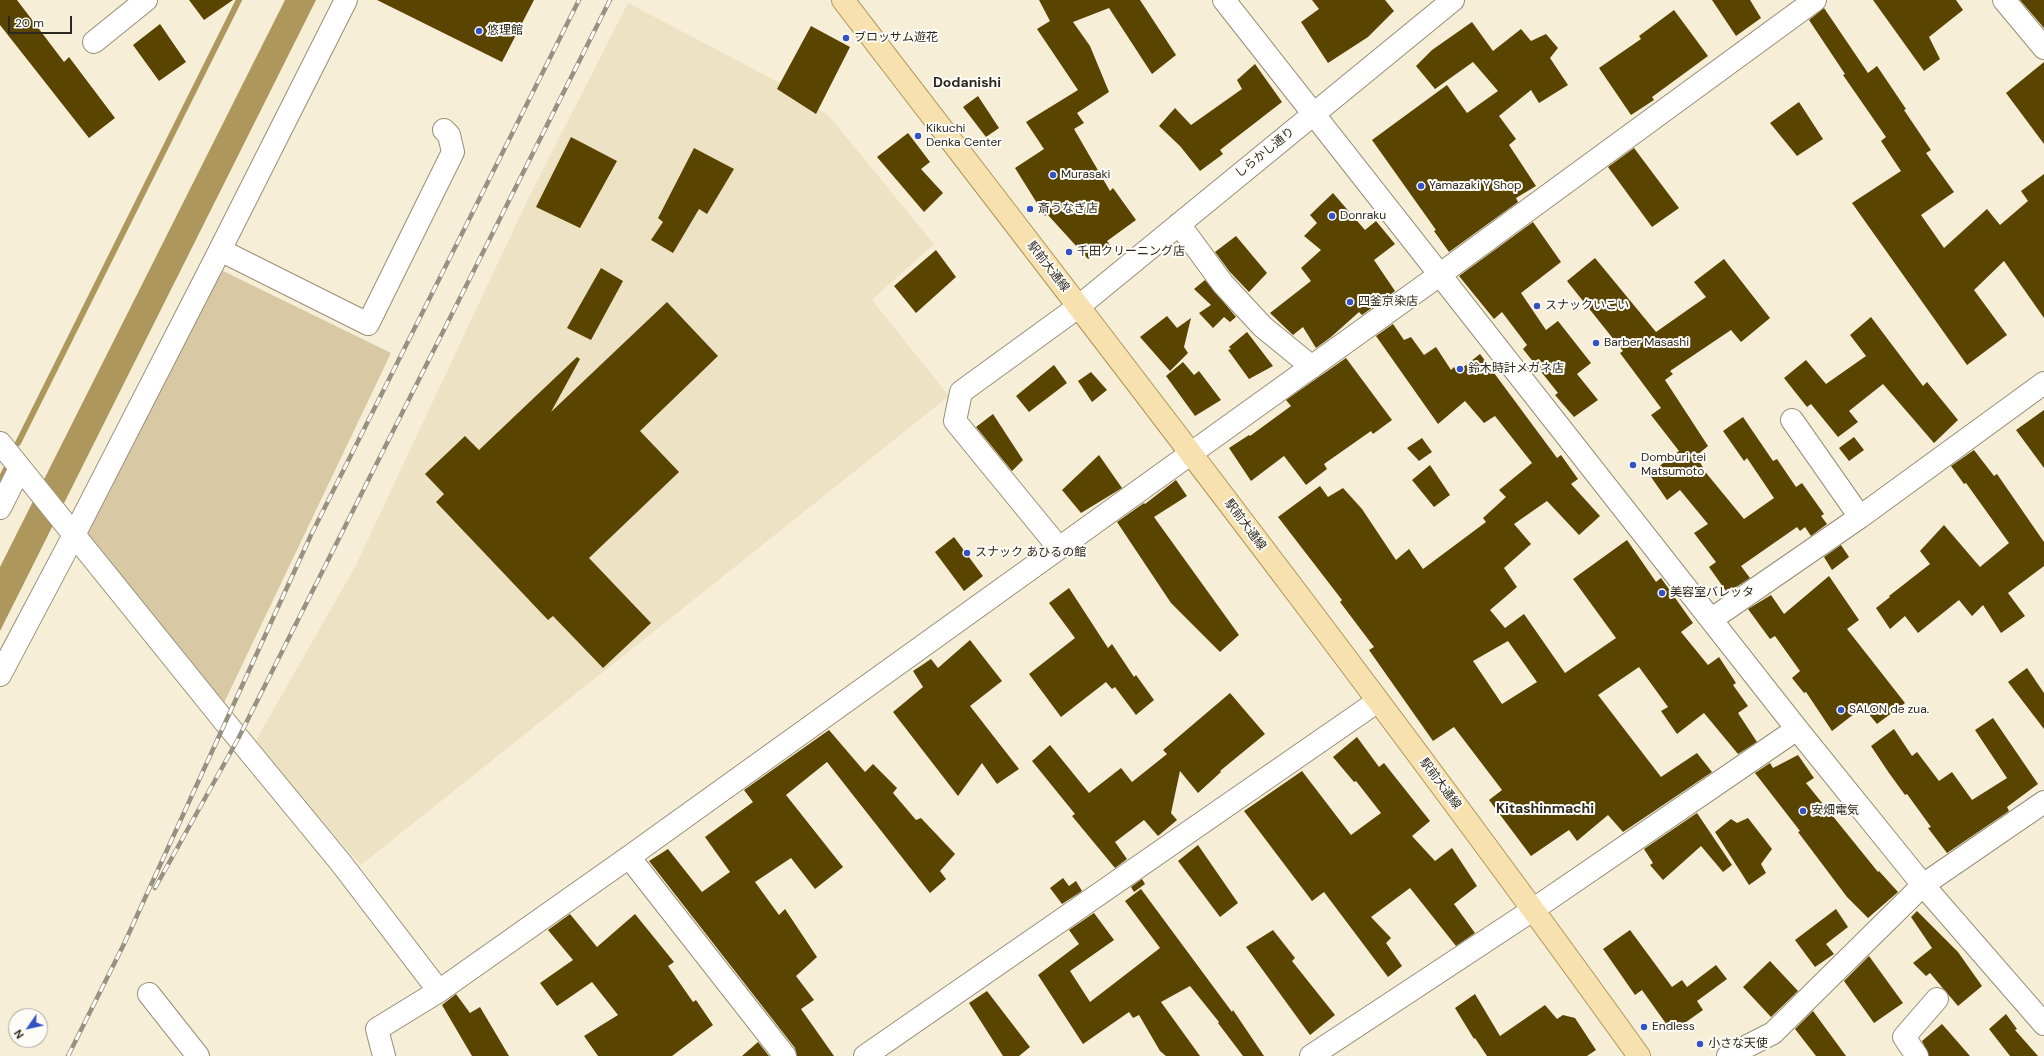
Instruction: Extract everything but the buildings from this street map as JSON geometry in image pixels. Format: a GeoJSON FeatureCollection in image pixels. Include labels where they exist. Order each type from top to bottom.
{"type":"FeatureCollection","features":[{"type":"Feature","properties":{"kind":"main road","name":"駅前大通線"},"geometry":{"type":"LineString","coordinates":[[842,0],[1192,453],[1534,909],[1639,1056]]}},
{"type":"Feature","properties":{"kind":"street"},"geometry":{"type":"LineString","coordinates":[[94,42],[146,0]]}},
{"type":"Feature","properties":{"kind":"street"},"geometry":{"type":"LineString","coordinates":[[0,675],[68,529],[220,250],[346,0]]}},
{"type":"Feature","properties":{"kind":"street"},"geometry":{"type":"LineString","coordinates":[[1224,0],[1798,729],[1923,885],[2044,1024]]}},
{"type":"Feature","properties":{"kind":"street","name":"しらかし通り"},"geometry":{"type":"LineString","coordinates":[[1059,548],[955,421],[961,392],[1078,307],[1313,113],[1453,0]]}},
{"type":"Feature","properties":{"kind":"street"},"geometry":{"type":"LineString","coordinates":[[384,1056],[377,1029],[439,991],[629,857],[1440,275],[1816,0]]}},
{"type":"Feature","properties":{"kind":"street"},"geometry":{"type":"LineString","coordinates":[[2004,0],[2044,48]]}},
{"type":"Feature","properties":{"kind":"street"},"geometry":{"type":"LineString","coordinates":[[220,250],[368,324],[453,152],[449,135],[444,130]]}},
{"type":"Feature","properties":{"kind":"street"},"geometry":{"type":"LineString","coordinates":[[1179,224],[1223,284],[1263,327],[1312,367]]}},
{"type":"Feature","properties":{"kind":"street"},"geometry":{"type":"LineString","coordinates":[[1712,619],[1860,517],[2044,383]]}},
{"type":"Feature","properties":{"kind":"street"},"geometry":{"type":"LineString","coordinates":[[1792,420],[1860,517]]}},
{"type":"Feature","properties":{"kind":"street"},"geometry":{"type":"LineString","coordinates":[[0,443],[68,529],[341,863],[439,991]]}},
{"type":"Feature","properties":{"kind":"street"},"geometry":{"type":"LineString","coordinates":[[0,508],[24,473]]}},
{"type":"Feature","properties":{"kind":"street"},"geometry":{"type":"LineString","coordinates":[[865,1056],[1378,701]]}},
{"type":"Feature","properties":{"kind":"street"},"geometry":{"type":"LineString","coordinates":[[1311,1056],[1534,909],[1798,729]]}},
{"type":"Feature","properties":{"kind":"street"},"geometry":{"type":"LineString","coordinates":[[1728,1056],[1773,1033],[1923,885],[2044,802]]}},
{"type":"Feature","properties":{"kind":"street"},"geometry":{"type":"LineString","coordinates":[[629,857],[785,1056]]}},
{"type":"Feature","properties":{"kind":"street"},"geometry":{"type":"LineString","coordinates":[[149,994],[198,1056]]}},
{"type":"Feature","properties":{"kind":"street"},"geometry":{"type":"LineString","coordinates":[[1917,1056],[1904,1037],[1937,999]]}},
{"type":"Feature","properties":{"kind":"shaded area"},"geometry":{"type":"Polygon","coordinates":[[[285,0],[316,0],[0,631],[0,567],[285,0]]]}},
{"type":"Feature","properties":{"kind":"shaded area"},"geometry":{"type":"Polygon","coordinates":[[[628,3],[782,84],[829,116],[934,244],[872,300],[949,396],[361,865],[308,806],[255,742],[355,567],[528,199],[628,3]]]}},
{"type":"Feature","properties":{"kind":"shaded area"},"geometry":{"type":"Polygon","coordinates":[[[217,268],[391,353],[223,705],[82,533],[217,268]]]}},
{"type":"Feature","properties":{"kind":"waterway"},"geometry":{"type":"LineString","coordinates":[[18,443],[239,0]]}},
{"type":"Feature","properties":{"kind":"waterway"},"geometry":{"type":"LineString","coordinates":[[0,481],[6,469]]}},
{"type":"Feature","properties":{"kind":"railway"},"geometry":{"type":"LineString","coordinates":[[68,1056],[124,944],[311,535],[579,0]]}},
{"type":"Feature","properties":{"kind":"railway"},"geometry":{"type":"LineString","coordinates":[[155,888],[238,739],[610,0]]}},
{"type":"Feature","properties":{"kind":"place","name":"悠理館"},"geometry":{"type":"Point","coordinates":[479,31]}},
{"type":"Feature","properties":{"kind":"place","name":"ブロッサム遊花"},"geometry":{"type":"Point","coordinates":[846,38]}},
{"type":"Feature","properties":{"kind":"place","name":"Kikuchi Denka Center"},"geometry":{"type":"Point","coordinates":[918,136]}},
{"type":"Feature","properties":{"kind":"place","name":"Murasaki"},"geometry":{"type":"Point","coordinates":[1053,175]}},
{"type":"Feature","properties":{"kind":"place","name":"Yamazaki Y Shop"},"geometry":{"type":"Point","coordinates":[1421,186]}},
{"type":"Feature","properties":{"kind":"place","name":"斎うなぎ店"},"geometry":{"type":"Point","coordinates":[1030,209]}},
{"type":"Feature","properties":{"kind":"place","name":"Donraku"},"geometry":{"type":"Point","coordinates":[1332,216]}},
{"type":"Feature","properties":{"kind":"place","name":"千田クリーニング店"},"geometry":{"type":"Point","coordinates":[1069,252]}},
{"type":"Feature","properties":{"kind":"place","name":"四釜京染店"},"geometry":{"type":"Point","coordinates":[1350,302]}},
{"type":"Feature","properties":{"kind":"place","name":"スナックいこい"},"geometry":{"type":"Point","coordinates":[1537,306]}},
{"type":"Feature","properties":{"kind":"place","name":"Barber Masashi"},"geometry":{"type":"Point","coordinates":[1596,343]}},
{"type":"Feature","properties":{"kind":"place","name":"鈴木時計メガネ店"},"geometry":{"type":"Point","coordinates":[1460,369]}},
{"type":"Feature","properties":{"kind":"place","name":"Domburi tei Matsumoto"},"geometry":{"type":"Point","coordinates":[1633,465]}},
{"type":"Feature","properties":{"kind":"place","name":"スナック あひるの館"},"geometry":{"type":"Point","coordinates":[967,553]}},
{"type":"Feature","properties":{"kind":"place","name":"美容室バレッタ"},"geometry":{"type":"Point","coordinates":[1662,593]}},
{"type":"Feature","properties":{"kind":"place","name":"SALON de zua."},"geometry":{"type":"Point","coordinates":[1841,710]}},
{"type":"Feature","properties":{"kind":"place","name":"安畑電気"},"geometry":{"type":"Point","coordinates":[1803,811]}},
{"type":"Feature","properties":{"kind":"place","name":"Endless"},"geometry":{"type":"Point","coordinates":[1644,1027]}},
{"type":"Feature","properties":{"kind":"place","name":"小さな天使"},"geometry":{"type":"Point","coordinates":[1700,1044]}},
{"type":"Feature","properties":{"kind":"district","name":"Dodanishi"},"geometry":{"type":"Point","coordinates":[967,83]}},
{"type":"Feature","properties":{"kind":"district","name":"Kitashinmachi"},"geometry":{"type":"Point","coordinates":[1545,809]}}]}
